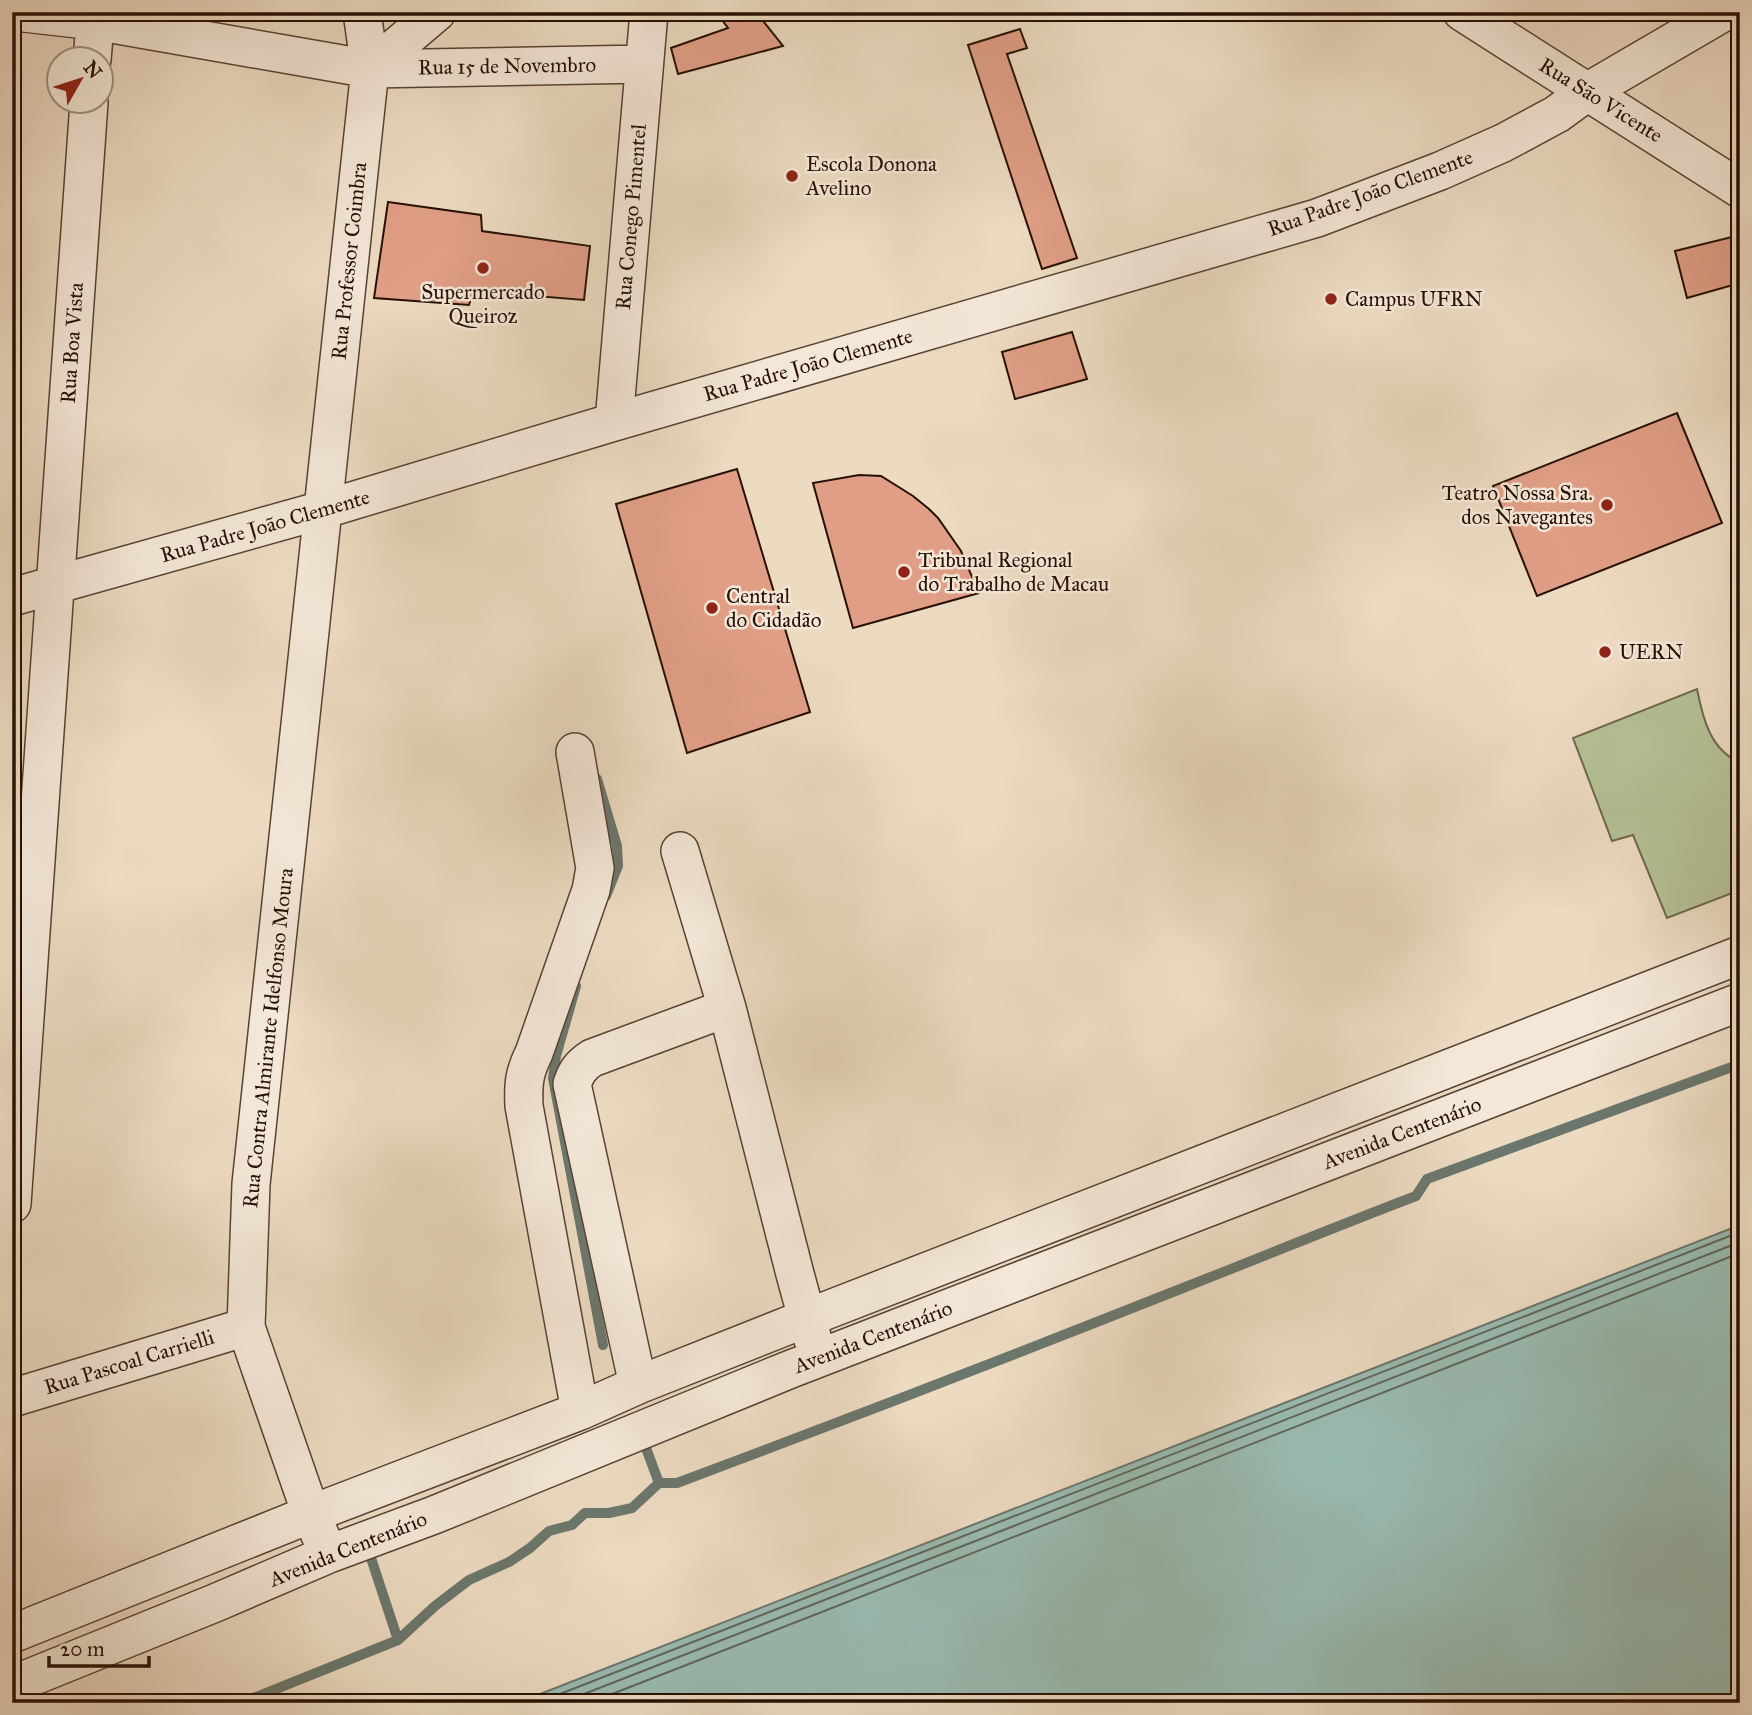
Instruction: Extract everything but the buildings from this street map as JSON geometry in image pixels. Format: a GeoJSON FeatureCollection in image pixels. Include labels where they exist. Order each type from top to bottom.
{"type":"FeatureCollection","features":[{"type":"Feature","properties":{"kind":"street","name":"Rua 15 de Novembro"},"geometry":{"type":"LineString","coordinates":[[15,12],[95,17],[370,69],[644,64]]}},
{"type":"Feature","properties":{"kind":"street","name":"Rua Professor Coimbra"},"geometry":{"type":"LineString","coordinates":[[322,510],[370,69],[362,12]]}},
{"type":"Feature","properties":{"kind":"street"},"geometry":{"type":"LineString","coordinates":[[370,69],[437,12]]}},
{"type":"Feature","properties":{"kind":"street","name":"Rua Conego Pimentel"},"geometry":{"type":"LineString","coordinates":[[614,422],[649,12]]}},
{"type":"Feature","properties":{"kind":"street","name":"Rua São Vicente"},"geometry":{"type":"LineString","coordinates":[[1462,12],[1740,189]]}},
{"type":"Feature","properties":{"kind":"street","name":"Rua Padre João Clemente"},"geometry":{"type":"LineString","coordinates":[[12,597],[322,510],[614,422],[1317,218],[1440,171],[1503,143],[1557,114],[1587,92],[1724,12]]}},
{"type":"Feature","properties":{"kind":"street"},"geometry":{"type":"LineString","coordinates":[[93,46],[95,17]]}},
{"type":"Feature","properties":{"kind":"street","name":"Rua Boa Vista"},"geometry":{"type":"LineString","coordinates":[[12,1204],[88,116]]}},
{"type":"Feature","properties":{"kind":"street","name":"Rua Contra Almirante Idelfonso Moura"},"geometry":{"type":"LineString","coordinates":[[322,510],[251,1184],[246,1326],[311,1514],[329,1554]]}},
{"type":"Feature","properties":{"kind":"street"},"geometry":{"type":"LineString","coordinates":[[575,752],[595,868],[591,890],[534,1054],[526,1068],[523,1085],[524,1106],[580,1411]]}},
{"type":"Feature","properties":{"kind":"street"},"geometry":{"type":"LineString","coordinates":[[680,851],[727,1008],[819,1359]]}},
{"type":"Feature","properties":{"kind":"street","name":"Avenida Centenário"},"geometry":{"type":"LineString","coordinates":[[12,1634],[311,1514],[580,1411],[807,1318],[1740,955]]}},
{"type":"Feature","properties":{"kind":"street","name":"Avenida Centenário"},"geometry":{"type":"LineString","coordinates":[[12,1685],[202,1609],[329,1554],[434,1515],[819,1359],[1740,1002]]}},
{"type":"Feature","properties":{"kind":"street"},"geometry":{"type":"LineString","coordinates":[[638,1385],[572,1084],[575,1074],[592,1058],[727,1008]]}},
{"type":"Feature","properties":{"kind":"street","name":"Rua Pascoal Carrielli"},"geometry":{"type":"LineString","coordinates":[[12,1398],[246,1326]]}},
{"type":"Feature","properties":{"kind":"green space"},"geometry":{"type":"Polygon","coordinates":[[[1697,689],[1705,722],[1715,741],[1721,750],[1740,763],[1740,890],[1667,918],[1633,835],[1612,841],[1573,738],[1697,689]]]}},
{"type":"Feature","properties":{"kind":"water"},"geometry":{"type":"Polygon","coordinates":[[[1740,1225],[1740,1703],[517,1703],[1740,1225]]]}},
{"type":"Feature","properties":{"kind":"waterway"},"geometry":{"type":"LineString","coordinates":[[597,779],[617,846],[618,866],[606,896]]}},
{"type":"Feature","properties":{"kind":"waterway"},"geometry":{"type":"LineString","coordinates":[[576,986],[556,1056],[553,1078],[603,1345]]}},
{"type":"Feature","properties":{"kind":"waterway"},"geometry":{"type":"LineString","coordinates":[[241,1703],[398,1640],[469,1580],[509,1562],[549,1531],[572,1525],[585,1513],[609,1513],[632,1508],[659,1483],[677,1483],[997,1361],[1416,1196],[1427,1179],[1740,1064]]}},
{"type":"Feature","properties":{"kind":"waterway"},"geometry":{"type":"LineString","coordinates":[[643,1440],[659,1483]]}},
{"type":"Feature","properties":{"kind":"waterway"},"geometry":{"type":"LineString","coordinates":[[370,1555],[398,1640]]}},
{"type":"Feature","properties":{"kind":"place","name":"Escola Donona Avelino"},"geometry":{"type":"Point","coordinates":[792,176]}},
{"type":"Feature","properties":{"kind":"place","name":"Supermercado Queiroz"},"geometry":{"type":"Point","coordinates":[483,268]}},
{"type":"Feature","properties":{"kind":"place","name":"Campus UFRN"},"geometry":{"type":"Point","coordinates":[1331,299]}},
{"type":"Feature","properties":{"kind":"place","name":"Teatro Nossa Sra. dos Navegantes"},"geometry":{"type":"Point","coordinates":[1607,505]}},
{"type":"Feature","properties":{"kind":"place","name":"Tribunal Regional do Trabalho de Macau"},"geometry":{"type":"Point","coordinates":[904,572]}},
{"type":"Feature","properties":{"kind":"place","name":"Central do Cidadão"},"geometry":{"type":"Point","coordinates":[712,608]}},
{"type":"Feature","properties":{"kind":"place","name":"UERN"},"geometry":{"type":"Point","coordinates":[1605,652]}}]}
